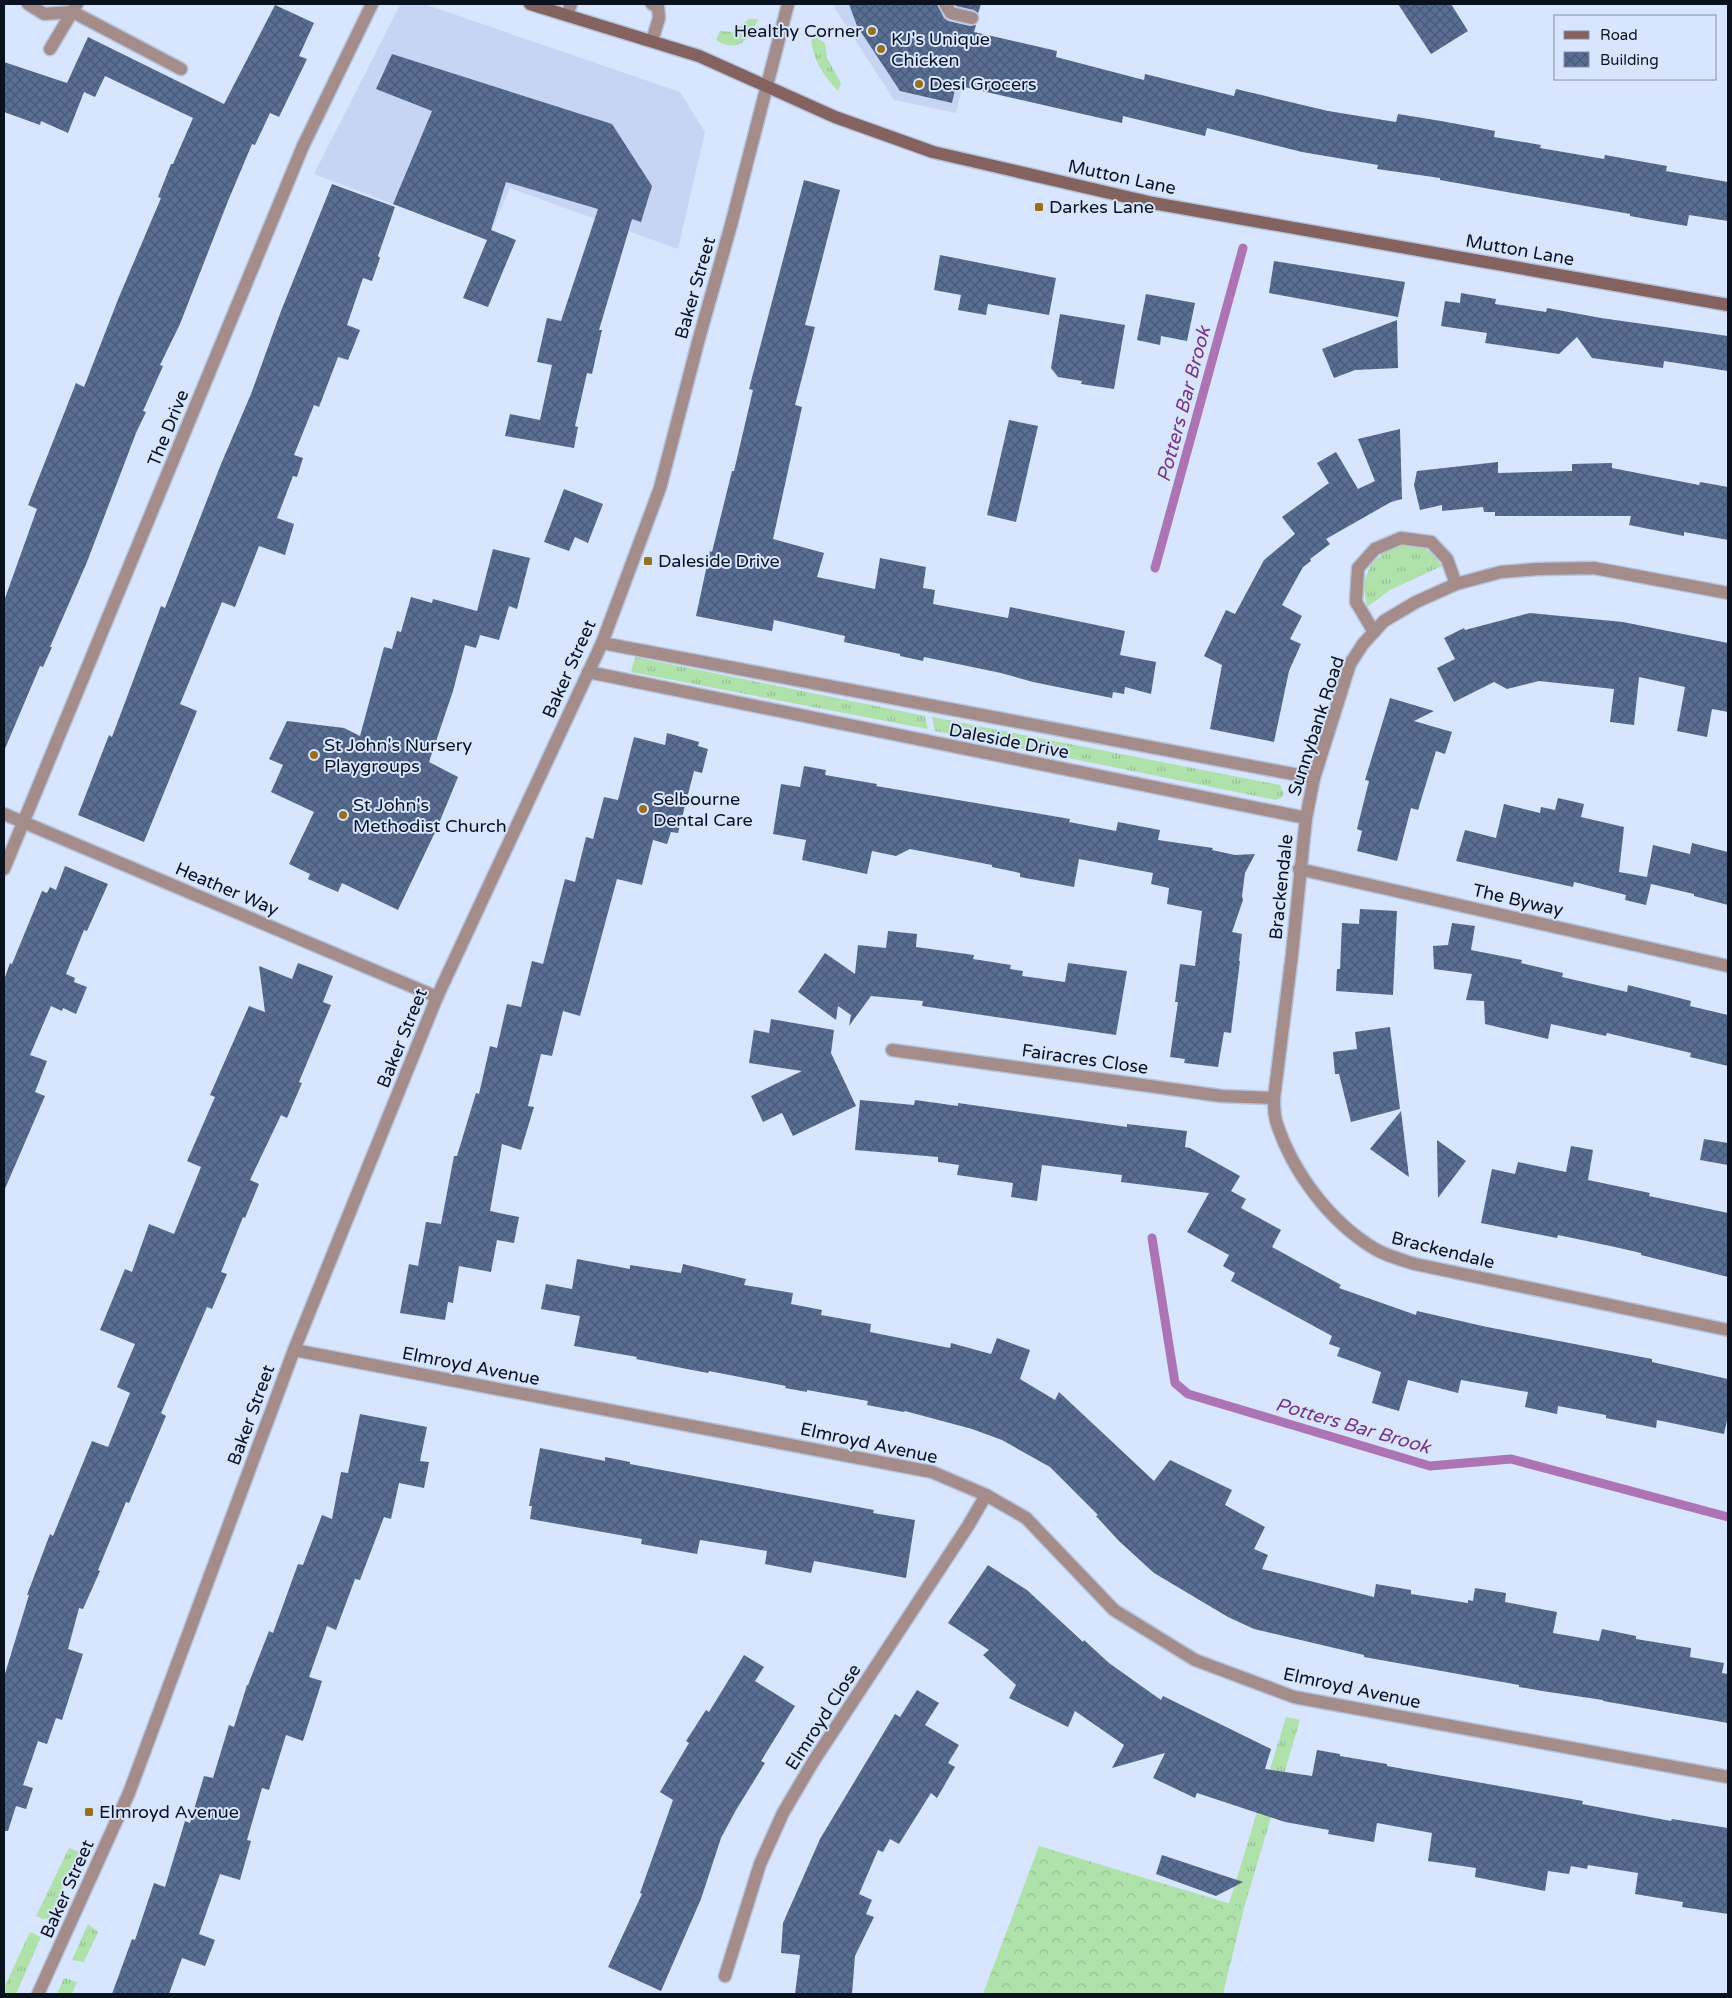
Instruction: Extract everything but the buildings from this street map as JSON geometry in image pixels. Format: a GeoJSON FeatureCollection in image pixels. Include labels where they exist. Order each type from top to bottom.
{"type":"FeatureCollection","features":[{"type":"Feature","properties":{"kind":"main road","name":"Mutton Lane"},"geometry":{"type":"LineString","coordinates":[[530,4],[569,9],[699,56],[835,117],[933,152],[1144,200],[1728,305]]}},
{"type":"Feature","properties":{"kind":"street"},"geometry":{"type":"LineString","coordinates":[[28,4],[44,14],[75,8],[181,69]]}},
{"type":"Feature","properties":{"kind":"street","name":"The Drive"},"geometry":{"type":"LineString","coordinates":[[4,869],[303,146],[372,4]]}},
{"type":"Feature","properties":{"kind":"street"},"geometry":{"type":"LineString","coordinates":[[652,4],[658,7],[660,18],[652,40]]}},
{"type":"Feature","properties":{"kind":"street"},"geometry":{"type":"LineString","coordinates":[[768,87],[788,4]]}},
{"type":"Feature","properties":{"kind":"street"},"geometry":{"type":"LineString","coordinates":[[945,4],[951,13],[972,18]]}},
{"type":"Feature","properties":{"kind":"street"},"geometry":{"type":"LineString","coordinates":[[50,48],[75,8]]}},
{"type":"Feature","properties":{"kind":"street","name":"Baker Street"},"geometry":{"type":"LineString","coordinates":[[38,1994],[129,1793],[294,1350],[437,997],[602,643],[660,488],[768,87]]}},
{"type":"Feature","properties":{"kind":"street"},"geometry":{"type":"LineString","coordinates":[[1374,632],[1356,602],[1358,568],[1375,549],[1401,538],[1431,542],[1446,559],[1456,584]]}},
{"type":"Feature","properties":{"kind":"street","name":"Sunnybank Road"},"geometry":{"type":"LineString","coordinates":[[1306,818],[1314,778],[1350,664],[1363,644],[1384,621],[1416,602],[1456,584],[1501,572],[1552,567],[1594,568],[1728,593]]}},
{"type":"Feature","properties":{"kind":"street","name":"Daleside Drive"},"geometry":{"type":"LineString","coordinates":[[602,643],[1314,778]]}},
{"type":"Feature","properties":{"kind":"street","name":"Daleside Drive"},"geometry":{"type":"LineString","coordinates":[[588,672],[1306,818]]}},
{"type":"Feature","properties":{"kind":"street","name":"Heather Way"},"geometry":{"type":"LineString","coordinates":[[4,814],[437,997]]}},
{"type":"Feature","properties":{"kind":"street","name":"Brackendale"},"geometry":{"type":"LineString","coordinates":[[1306,818],[1299,869],[1292,954],[1274,1098],[1276,1120],[1286,1146],[1300,1172],[1322,1203],[1348,1230],[1377,1251],[1415,1264],[1728,1330]]}},
{"type":"Feature","properties":{"kind":"street","name":"The Byway"},"geometry":{"type":"LineString","coordinates":[[1299,869],[1728,966]]}},
{"type":"Feature","properties":{"kind":"street","name":"Fairacres Close"},"geometry":{"type":"LineString","coordinates":[[892,1050],[1221,1096],[1274,1098]]}},
{"type":"Feature","properties":{"kind":"street","name":"Elmroyd Avenue"},"geometry":{"type":"LineString","coordinates":[[294,1350],[932,1472],[986,1495],[1026,1518],[1114,1610],[1195,1660],[1294,1697],[1728,1777]]}},
{"type":"Feature","properties":{"kind":"street","name":"Elmroyd Close"},"geometry":{"type":"LineString","coordinates":[[725,1976],[760,1864],[783,1813],[813,1762],[963,1534],[986,1495]]}},
{"type":"Feature","properties":{"kind":"shaded area"},"geometry":{"type":"Polygon","coordinates":[[[424,4],[680,92],[705,132],[678,249],[510,188],[487,240],[314,174],[400,5],[424,4]]]}},
{"type":"Feature","properties":{"kind":"shaded area"},"geometry":{"type":"Polygon","coordinates":[[[832,4],[981,4],[956,113],[894,100],[832,4]]]}},
{"type":"Feature","properties":{"kind":"green space"},"geometry":{"type":"Polygon","coordinates":[[[749,19],[758,19],[751,33],[742,42],[737,45],[731,45],[716,40],[720,31],[732,32],[749,19]]]}},
{"type":"Feature","properties":{"kind":"green space"},"geometry":{"type":"Polygon","coordinates":[[[815,37],[825,43],[827,58],[841,83],[838,91],[817,62],[811,41],[815,37]]]}},
{"type":"Feature","properties":{"kind":"green space"},"geometry":{"type":"Polygon","coordinates":[[[1415,541],[1432,553],[1442,566],[1390,590],[1367,607],[1363,585],[1371,564],[1391,546],[1415,541]]]}},
{"type":"Feature","properties":{"kind":"green space"},"geometry":{"type":"Polygon","coordinates":[[[635,657],[925,716],[928,729],[631,672],[635,657]]]}},
{"type":"Feature","properties":{"kind":"green space"},"geometry":{"type":"Polygon","coordinates":[[[932,717],[1280,785],[1284,794],[1276,800],[935,731],[932,717]]]}},
{"type":"Feature","properties":{"kind":"green space"},"geometry":{"type":"Polygon","coordinates":[[[1286,1717],[1300,1720],[1244,1908],[1229,1904],[1286,1717]]]}},
{"type":"Feature","properties":{"kind":"green space"},"geometry":{"type":"Polygon","coordinates":[[[1039,1846],[1244,1908],[1223,1994],[983,1994],[1039,1846]]]}},
{"type":"Feature","properties":{"kind":"green space"},"geometry":{"type":"Polygon","coordinates":[[[69,1848],[79,1852],[49,1918],[43,1919],[36,1916],[69,1848]]]}},
{"type":"Feature","properties":{"kind":"green space"},"geometry":{"type":"Polygon","coordinates":[[[88,1924],[98,1932],[84,1962],[72,1960],[88,1924]]]}},
{"type":"Feature","properties":{"kind":"green space"},"geometry":{"type":"Polygon","coordinates":[[[30,1932],[41,1937],[16,1994],[4,1994],[4,1988],[30,1932]]]}},
{"type":"Feature","properties":{"kind":"green space"},"geometry":{"type":"Polygon","coordinates":[[[64,1978],[77,1982],[72,1994],[57,1994],[64,1978]]]}},
{"type":"Feature","properties":{"kind":"waterway","name":"Potters Bar Brook"},"geometry":{"type":"LineString","coordinates":[[1155,568],[1243,248]]}},
{"type":"Feature","properties":{"kind":"waterway","name":"Potters Bar Brook"},"geometry":{"type":"LineString","coordinates":[[1152,1238],[1175,1383],[1188,1394],[1430,1466],[1511,1459],[1728,1517]]}},
{"type":"Feature","properties":{"kind":"place","name":"Healthy Corner"},"geometry":{"type":"Point","coordinates":[872,31]}},
{"type":"Feature","properties":{"kind":"place","name":"KJ's Unique Chicken"},"geometry":{"type":"Point","coordinates":[881,49]}},
{"type":"Feature","properties":{"kind":"place","name":"Desi Grocers"},"geometry":{"type":"Point","coordinates":[919,84]}},
{"type":"Feature","properties":{"kind":"place","name":"Darkes Lane"},"geometry":{"type":"Point","coordinates":[1039,207]}},
{"type":"Feature","properties":{"kind":"place","name":"Daleside Drive"},"geometry":{"type":"Point","coordinates":[648,561]}},
{"type":"Feature","properties":{"kind":"place","name":"St John's Nursery Playgroups"},"geometry":{"type":"Point","coordinates":[314,755]}},
{"type":"Feature","properties":{"kind":"place","name":"Selbourne Dental Care"},"geometry":{"type":"Point","coordinates":[643,809]}},
{"type":"Feature","properties":{"kind":"place","name":"St John's Methodist Church"},"geometry":{"type":"Point","coordinates":[343,815]}},
{"type":"Feature","properties":{"kind":"place","name":"Elmroyd Avenue"},"geometry":{"type":"Point","coordinates":[89,1812]}}]}
